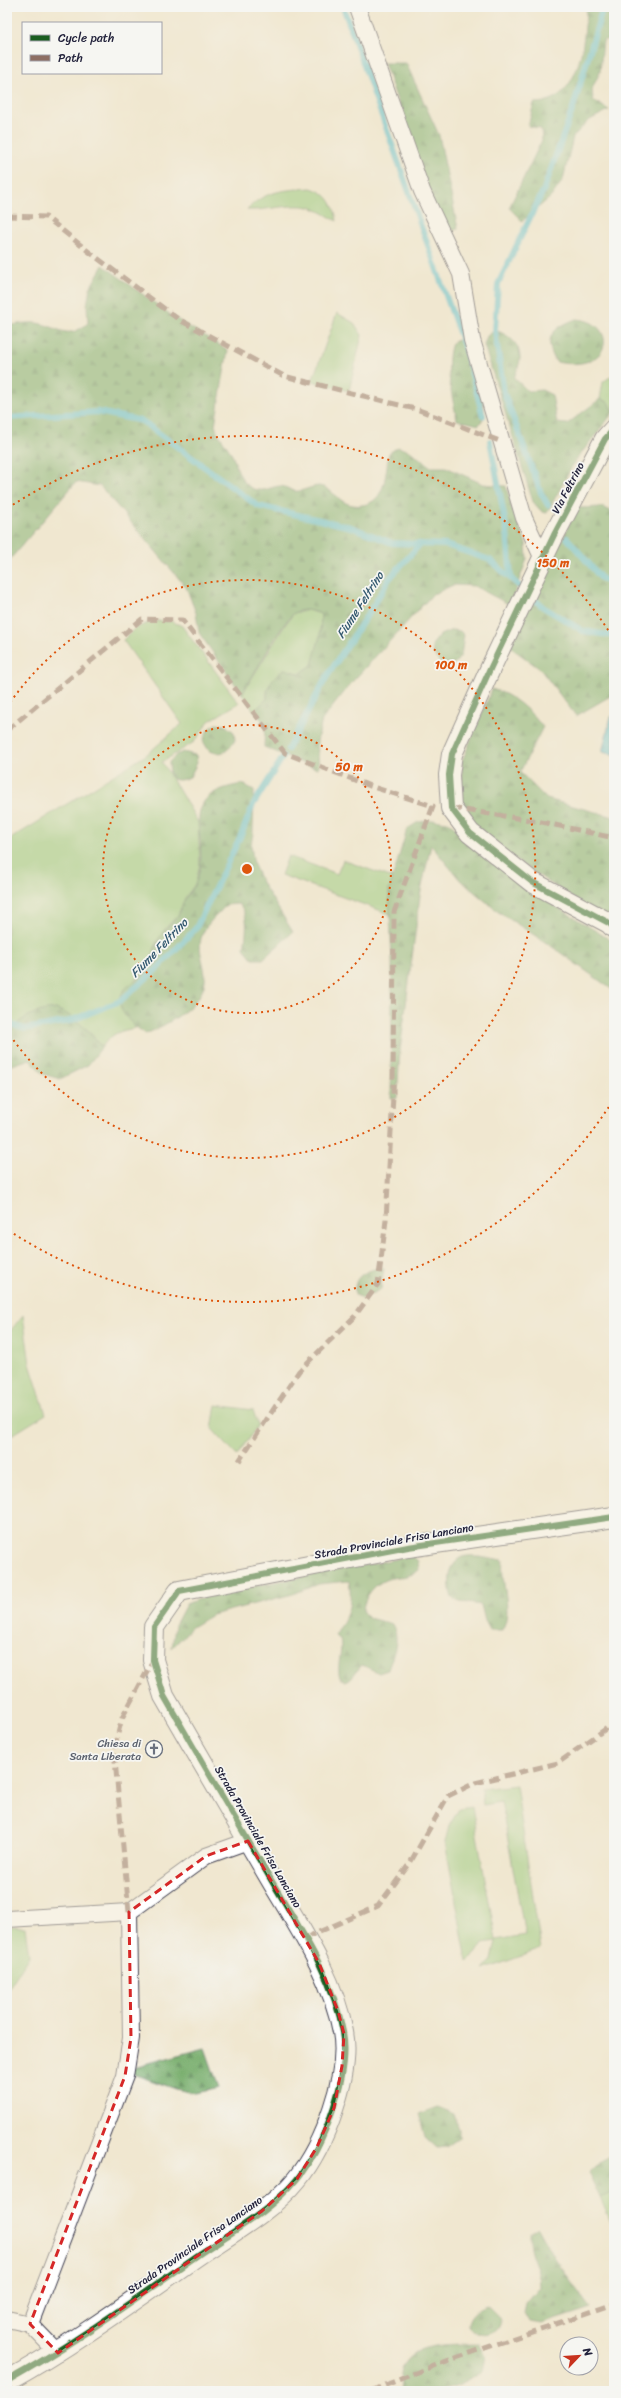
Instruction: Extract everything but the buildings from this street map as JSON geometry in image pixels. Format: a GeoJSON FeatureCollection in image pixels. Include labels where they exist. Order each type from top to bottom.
{"type":"FeatureCollection","features":[{"type":"Feature","properties":{"kind":"street"},"geometry":{"type":"LineString","coordinates":[[357,7],[422,191],[461,274],[472,340],[524,518],[543,558],[452,754],[449,775],[451,808],[470,833],[532,882],[609,923],[614,928]]}},
{"type":"Feature","properties":{"kind":"street","name":"Via Feltrino"},"geometry":{"type":"LineString","coordinates":[[543,558],[605,439],[614,429]]}},
{"type":"Feature","properties":{"kind":"street","name":"Strada Provinciale Frisa Lanciano"},"geometry":{"type":"LineString","coordinates":[[7,2381],[58,2353],[262,2211],[297,2179],[317,2147],[334,2108],[342,2066],[344,2034],[338,2011],[319,1962],[164,1696],[153,1660],[154,1627],[178,1591],[408,1548],[614,1517]]}},
{"type":"Feature","properties":{"kind":"street"},"geometry":{"type":"LineString","coordinates":[[7,1919],[129,1912],[206,1856],[248,1841]]}},
{"type":"Feature","properties":{"kind":"street"},"geometry":{"type":"LineString","coordinates":[[30,2324],[125,2076],[131,2038],[129,1912]]}},
{"type":"Feature","properties":{"kind":"street"},"geometry":{"type":"LineString","coordinates":[[7,2318],[30,2324],[58,2353]]}},
{"type":"Feature","properties":{"kind":"highlighted area"},"geometry":{"type":"Polygon","coordinates":[[[248,1841],[319,1963],[338,2011],[344,2034],[342,2066],[334,2108],[317,2147],[297,2179],[262,2211],[58,2353],[30,2324],[125,2076],[131,2038],[129,1912],[206,1856],[248,1841]]]}},
{"type":"Feature","properties":{"kind":"green space"},"geometry":{"type":"Polygon","coordinates":[[[586,7],[614,7],[614,37],[603,41],[600,72],[592,89],[593,100],[609,110],[588,121],[573,137],[563,180],[551,197],[522,221],[509,208],[542,140],[541,129],[528,126],[534,103],[549,100],[561,93],[570,82],[577,68],[581,53],[584,37],[586,7]]]}},
{"type":"Feature","properties":{"kind":"green space"},"geometry":{"type":"Polygon","coordinates":[[[384,63],[406,63],[439,135],[458,229],[451,231],[443,224],[436,211],[384,63]]]}},
{"type":"Feature","properties":{"kind":"green space"},"geometry":{"type":"Polygon","coordinates":[[[311,188],[326,196],[332,204],[337,221],[316,209],[301,206],[247,210],[261,198],[276,192],[311,188]]]}},
{"type":"Feature","properties":{"kind":"green space"},"geometry":{"type":"Polygon","coordinates":[[[103,265],[175,318],[228,350],[215,425],[218,433],[233,457],[239,474],[251,488],[263,490],[280,486],[298,491],[319,486],[329,490],[341,500],[351,505],[370,503],[376,498],[383,485],[389,453],[398,447],[410,451],[431,467],[446,467],[483,484],[506,486],[513,512],[526,543],[527,559],[510,605],[474,586],[453,585],[432,595],[354,680],[322,720],[317,742],[319,766],[317,769],[264,747],[265,724],[254,711],[267,699],[269,685],[280,672],[285,669],[300,674],[312,665],[320,636],[321,614],[314,611],[301,610],[294,613],[289,618],[275,638],[242,694],[199,633],[196,613],[186,587],[100,486],[76,482],[7,563],[7,326],[24,323],[38,323],[65,332],[75,331],[81,328],[88,323],[87,305],[90,288],[103,265]]]}},
{"type":"Feature","properties":{"kind":"green space"},"geometry":{"type":"Polygon","coordinates":[[[337,313],[354,323],[362,335],[349,391],[312,381],[337,313]]]}},
{"type":"Feature","properties":{"kind":"green space"},"geometry":{"type":"Polygon","coordinates":[[[576,319],[590,322],[599,328],[604,337],[604,346],[599,354],[590,361],[576,364],[556,362],[550,346],[552,334],[561,326],[576,319]]]}},
{"type":"Feature","properties":{"kind":"green space"},"geometry":{"type":"Polygon","coordinates":[[[495,330],[512,339],[519,351],[520,361],[514,378],[528,391],[542,390],[552,395],[557,423],[567,424],[600,399],[608,402],[613,413],[575,461],[547,513],[542,512],[533,502],[484,345],[487,336],[495,330]]]}},
{"type":"Feature","properties":{"kind":"green space"},"geometry":{"type":"Polygon","coordinates":[[[465,336],[483,400],[485,416],[479,425],[457,420],[451,391],[449,361],[452,343],[465,336]]]}},
{"type":"Feature","properties":{"kind":"green space"},"geometry":{"type":"Polygon","coordinates":[[[614,374],[613,413],[608,402],[600,399],[603,382],[614,374]]]}},
{"type":"Feature","properties":{"kind":"green space"},"geometry":{"type":"Polygon","coordinates":[[[602,507],[614,513],[614,694],[576,716],[540,669],[510,647],[577,508],[602,507]]]}},
{"type":"Feature","properties":{"kind":"green space"},"geometry":{"type":"Polygon","coordinates":[[[307,610],[321,614],[320,636],[312,665],[300,674],[285,669],[267,688],[267,699],[254,711],[242,694],[294,613],[307,610]]]}},
{"type":"Feature","properties":{"kind":"green space"},"geometry":{"type":"Polygon","coordinates":[[[154,621],[171,621],[182,626],[239,703],[209,721],[194,742],[162,762],[198,822],[200,863],[196,883],[185,898],[178,915],[165,929],[155,945],[154,959],[144,974],[135,979],[128,1018],[136,1028],[116,1033],[102,1047],[87,1029],[16,1026],[7,1039],[7,841],[146,755],[182,724],[123,640],[135,628],[154,621]]]}},
{"type":"Feature","properties":{"kind":"green space"},"geometry":{"type":"Polygon","coordinates":[[[452,630],[460,631],[464,635],[461,656],[455,663],[441,664],[433,653],[432,645],[440,635],[452,630]]]}},
{"type":"Feature","properties":{"kind":"green space"},"geometry":{"type":"Polygon","coordinates":[[[492,689],[514,699],[543,727],[520,772],[547,799],[614,817],[614,852],[609,856],[608,885],[614,895],[614,926],[480,836],[462,808],[462,761],[492,689]]]}},
{"type":"Feature","properties":{"kind":"green space"},"geometry":{"type":"Polygon","coordinates":[[[216,724],[225,725],[234,732],[235,740],[233,744],[228,750],[221,753],[209,751],[203,741],[208,729],[216,724]]]}},
{"type":"Feature","properties":{"kind":"green space"},"geometry":{"type":"Polygon","coordinates":[[[183,752],[196,755],[197,763],[190,777],[182,780],[175,780],[170,777],[169,762],[176,755],[183,752]]]}},
{"type":"Feature","properties":{"kind":"green space"},"geometry":{"type":"Polygon","coordinates":[[[243,784],[254,790],[253,834],[251,845],[254,865],[263,884],[293,932],[263,959],[253,959],[244,948],[246,936],[245,914],[239,904],[226,905],[207,926],[201,938],[200,949],[205,975],[204,985],[200,995],[185,1011],[146,1034],[133,1025],[123,1012],[120,1002],[121,997],[126,988],[142,976],[148,969],[160,937],[178,916],[185,899],[195,884],[200,868],[200,809],[207,798],[220,790],[243,784]]]}},
{"type":"Feature","properties":{"kind":"green space"},"geometry":{"type":"Polygon","coordinates":[[[433,820],[448,822],[538,895],[614,942],[614,991],[548,944],[497,911],[460,880],[431,845],[420,896],[400,1051],[397,1098],[391,1098],[392,963],[389,890],[407,829],[418,822],[433,820]]]}},
{"type":"Feature","properties":{"kind":"green space"},"geometry":{"type":"Polygon","coordinates":[[[288,856],[337,874],[343,860],[393,878],[389,890],[390,914],[281,875],[288,856]]]}},
{"type":"Feature","properties":{"kind":"green space"},"geometry":{"type":"Polygon","coordinates":[[[56,1009],[76,1020],[102,1047],[88,1065],[60,1079],[43,1074],[30,1059],[7,1067],[6,1042],[16,1026],[27,1016],[34,1013],[56,1009]]]}},
{"type":"Feature","properties":{"kind":"green space"},"geometry":{"type":"Polygon","coordinates":[[[384,1268],[381,1289],[362,1299],[355,1294],[357,1279],[368,1271],[384,1268]]]}},
{"type":"Feature","properties":{"kind":"green space"},"geometry":{"type":"Polygon","coordinates":[[[23,1315],[30,1364],[46,1414],[9,1437],[7,1432],[7,1335],[23,1315]]]}},
{"type":"Feature","properties":{"kind":"green space"},"geometry":{"type":"Polygon","coordinates":[[[216,1405],[253,1410],[258,1425],[237,1456],[212,1429],[216,1405]]]}},
{"type":"Feature","properties":{"kind":"green space"},"geometry":{"type":"Polygon","coordinates":[[[412,1556],[418,1561],[419,1570],[409,1575],[392,1578],[381,1582],[372,1590],[365,1601],[363,1612],[369,1618],[392,1624],[395,1630],[396,1641],[394,1653],[388,1670],[379,1673],[362,1665],[351,1678],[345,1681],[340,1678],[339,1668],[341,1644],[340,1639],[335,1636],[348,1610],[350,1597],[349,1581],[319,1584],[293,1594],[212,1615],[192,1627],[172,1648],[175,1625],[186,1604],[208,1595],[412,1556]]]}},
{"type":"Feature","properties":{"kind":"green space"},"geometry":{"type":"Polygon","coordinates":[[[465,1556],[479,1556],[503,1560],[503,1578],[507,1614],[502,1630],[490,1630],[485,1621],[481,1605],[460,1602],[452,1598],[450,1575],[454,1564],[465,1556]]]}},
{"type":"Feature","properties":{"kind":"green space"},"geometry":{"type":"Polygon","coordinates":[[[516,1785],[541,1949],[483,1970],[492,1960],[496,1941],[483,1943],[476,1954],[467,1961],[445,1842],[449,1826],[459,1809],[472,1807],[496,1940],[525,1935],[501,1802],[483,1805],[481,1789],[516,1785]]]}},
{"type":"Feature","properties":{"kind":"green space"},"geometry":{"type":"Polygon","coordinates":[[[7,1926],[25,1927],[29,1956],[7,1991],[7,1926]]]}},
{"type":"Feature","properties":{"kind":"green space"},"geometry":{"type":"Polygon","coordinates":[[[205,2048],[219,2088],[196,2093],[176,2089],[133,2074],[134,2067],[205,2048]]]}},
{"type":"Feature","properties":{"kind":"green space"},"geometry":{"type":"Polygon","coordinates":[[[437,2107],[454,2114],[459,2129],[459,2138],[446,2147],[437,2148],[425,2137],[419,2114],[437,2107]]]}},
{"type":"Feature","properties":{"kind":"green space"},"geometry":{"type":"Polygon","coordinates":[[[614,2155],[614,2192],[600,2198],[588,2172],[595,2165],[614,2155]]]}},
{"type":"Feature","properties":{"kind":"green space"},"geometry":{"type":"Polygon","coordinates":[[[611,2191],[614,2192],[614,2229],[600,2198],[611,2191]]]}},
{"type":"Feature","properties":{"kind":"green space"},"geometry":{"type":"Polygon","coordinates":[[[538,2228],[555,2259],[591,2308],[542,2324],[529,2322],[524,2313],[526,2304],[540,2287],[538,2272],[529,2242],[529,2234],[538,2228]]]}},
{"type":"Feature","properties":{"kind":"green space"},"geometry":{"type":"Polygon","coordinates":[[[487,2306],[501,2320],[497,2330],[493,2333],[483,2335],[478,2334],[468,2328],[469,2320],[476,2311],[487,2306]]]}},
{"type":"Feature","properties":{"kind":"green space"},"geometry":{"type":"Polygon","coordinates":[[[480,2344],[486,2357],[483,2371],[463,2384],[444,2390],[435,2391],[400,2391],[403,2366],[409,2358],[417,2352],[437,2346],[480,2344]]]}},
{"type":"Feature","properties":{"kind":"water"},"geometry":{"type":"Polygon","coordinates":[[[611,716],[614,717],[614,755],[602,752],[611,716]]]}},
{"type":"Feature","properties":{"kind":"waterway"},"geometry":{"type":"LineString","coordinates":[[343,7],[466,352],[483,416]]}},
{"type":"Feature","properties":{"kind":"waterway"},"geometry":{"type":"LineString","coordinates":[[548,505],[541,493],[504,393],[495,331],[498,284],[544,189],[573,108],[603,7]]}},
{"type":"Feature","properties":{"kind":"waterway"},"geometry":{"type":"LineString","coordinates":[[7,418],[98,412],[142,421],[258,506],[351,527],[392,543],[446,545],[490,560],[543,607],[583,631],[614,636]]}},
{"type":"Feature","properties":{"kind":"waterway"},"geometry":{"type":"LineString","coordinates":[[490,441],[507,531],[511,579]]}},
{"type":"Feature","properties":{"kind":"waterway"},"geometry":{"type":"LineString","coordinates":[[567,538],[601,578],[614,585]]}},
{"type":"Feature","properties":{"kind":"waterway","name":"Fiume Feltrino"},"geometry":{"type":"LineString","coordinates":[[288,749],[326,678],[389,579],[420,544]]}},
{"type":"Feature","properties":{"kind":"waterway","name":"Fiume Feltrino"},"geometry":{"type":"LineString","coordinates":[[7,1023],[25,1029],[70,1021],[120,1001],[157,969],[196,928],[242,833],[253,805],[283,757]]}},
{"type":"Feature","properties":{"kind":"marked path"},"geometry":{"type":"LineString","coordinates":[[7,216],[46,217],[88,251],[178,319],[284,376],[419,410],[502,442]]}},
{"type":"Feature","properties":{"kind":"marked path"},"geometry":{"type":"LineString","coordinates":[[7,730],[142,619],[182,620],[285,753],[370,786],[433,806],[394,912],[393,1096],[386,1220],[378,1284],[355,1316],[299,1371],[239,1461]]}},
{"type":"Feature","properties":{"kind":"marked path"},"geometry":{"type":"LineString","coordinates":[[451,808],[537,821],[614,838]]}},
{"type":"Feature","properties":{"kind":"marked path"},"geometry":{"type":"LineString","coordinates":[[129,1912],[114,1749],[122,1718],[153,1660]]}},
{"type":"Feature","properties":{"kind":"marked path"},"geometry":{"type":"LineString","coordinates":[[305,1938],[378,1906],[410,1863],[448,1796],[475,1783],[558,1763],[614,1723]]}},
{"type":"Feature","properties":{"kind":"marked path"},"geometry":{"type":"LineString","coordinates":[[371,2391],[438,2364],[614,2304]]}},
{"type":"Feature","properties":{"kind":"marked path"},"geometry":{"type":"LineString","coordinates":[[7,2386],[12,2391]]}},
{"type":"Feature","properties":{"kind":"cycle path"},"geometry":{"type":"LineString","coordinates":[[614,429],[605,439],[554,535],[491,667],[452,754],[449,775],[451,808],[470,833],[532,882],[609,923],[614,928]]}},
{"type":"Feature","properties":{"kind":"cycle path"},"geometry":{"type":"LineString","coordinates":[[7,2381],[32,2367],[104,2321],[251,2220],[276,2200],[297,2179],[317,2148],[326,2129],[339,2088],[343,2068],[343,2032],[338,2011],[323,1971],[303,1933],[164,1696],[153,1660],[154,1627],[179,1591],[408,1547],[614,1517]]}},
{"type":"Feature","properties":{"kind":"place","name":"Chiesa di Santa Liberata"},"geometry":{"type":"Point","coordinates":[154,1749]}}]}
